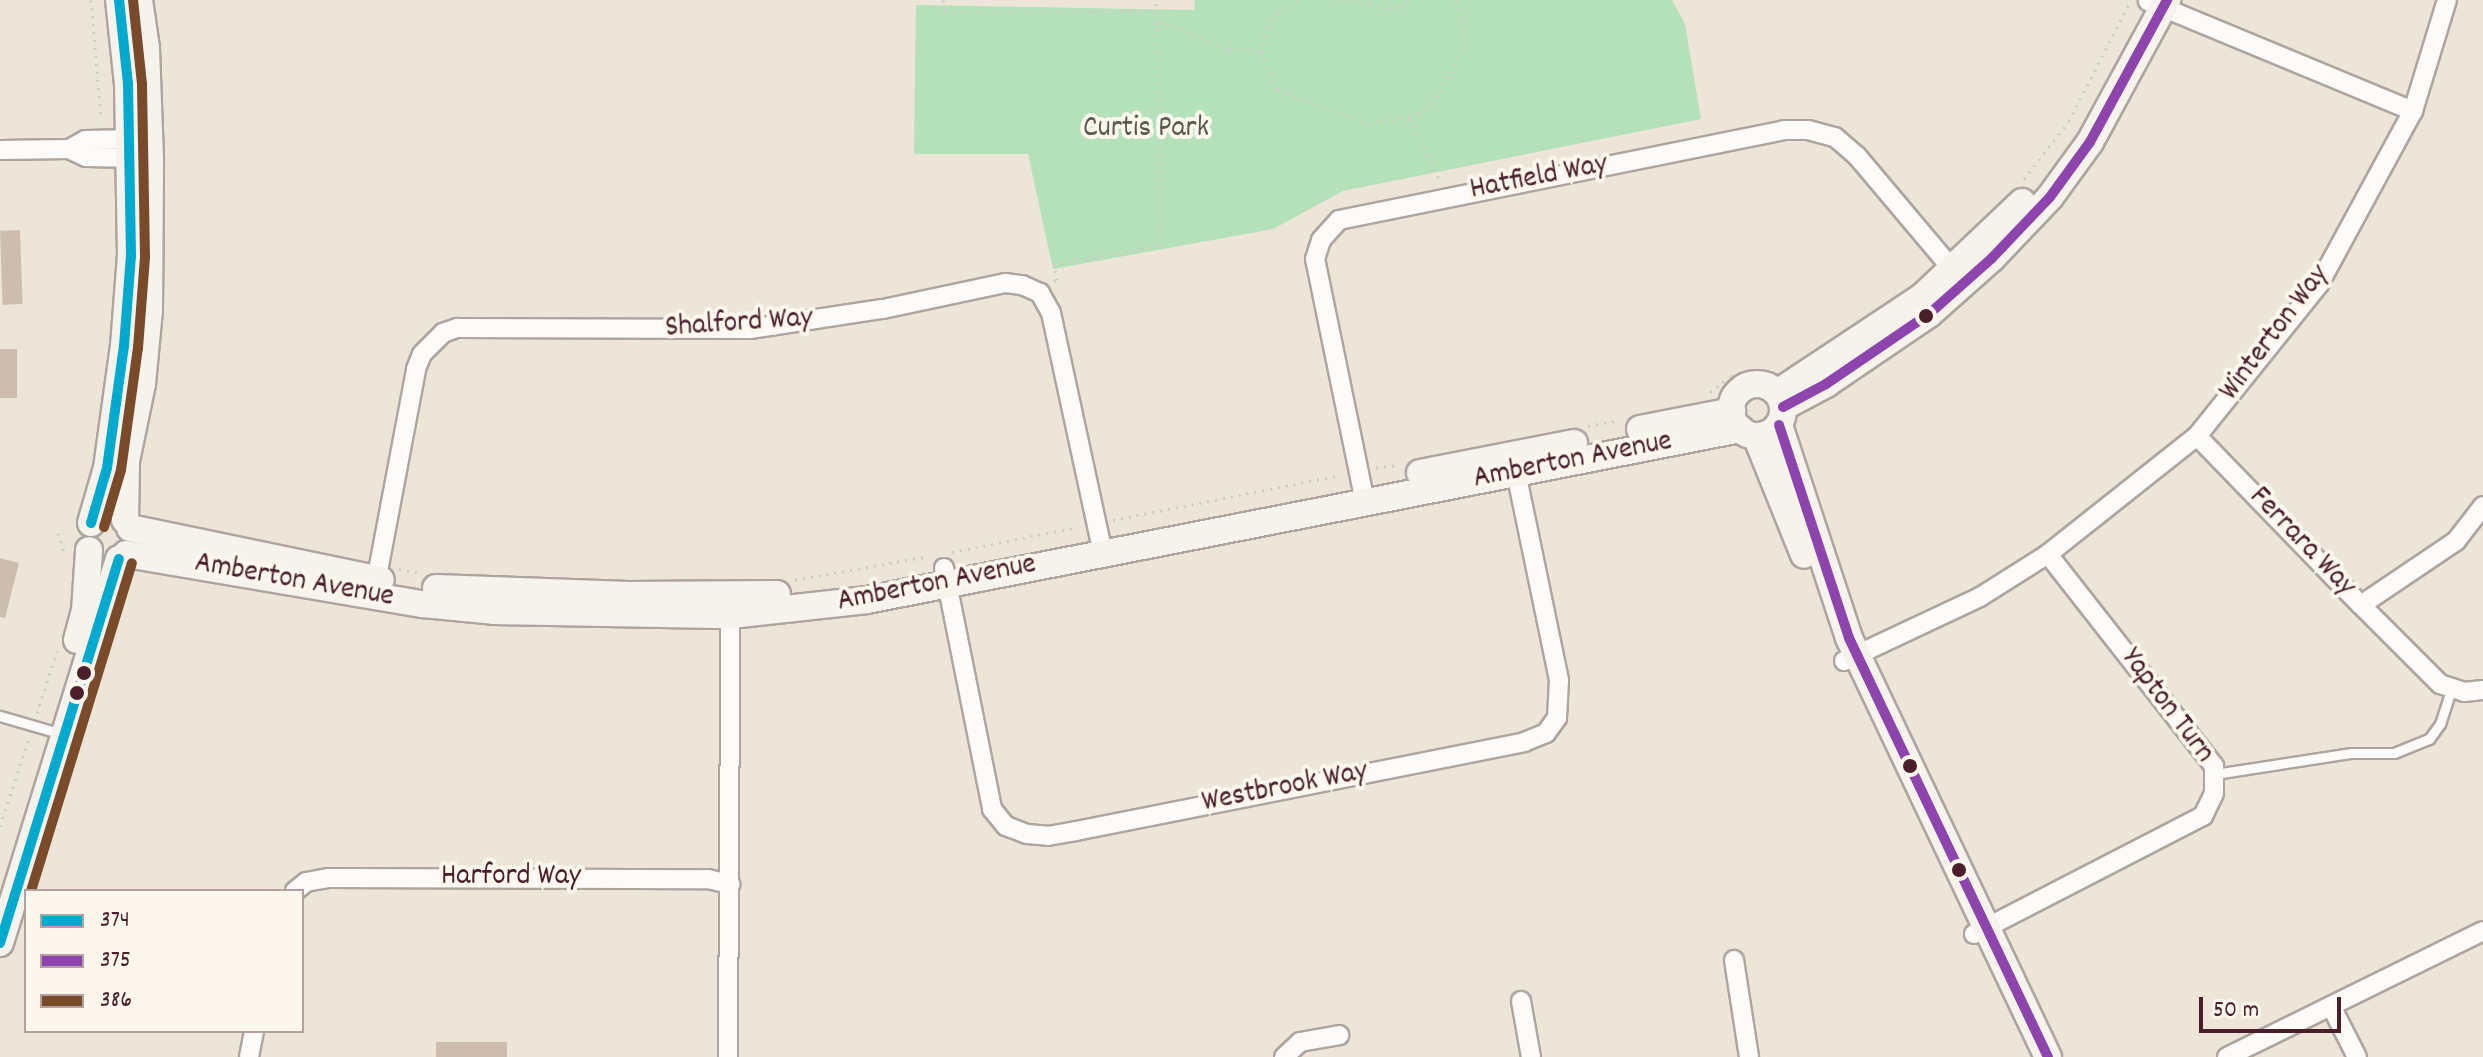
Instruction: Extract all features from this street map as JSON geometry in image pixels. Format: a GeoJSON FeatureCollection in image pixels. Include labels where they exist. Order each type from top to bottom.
{"type":"FeatureCollection","features":[{"type":"Feature","properties":{"kind":"street"},"geometry":{"type":"LineString","coordinates":[[0,943],[49,730],[125,540],[126,461],[142,384],[149,310],[119,0]]}},
{"type":"Feature","properties":{"kind":"street"},"geometry":{"type":"LineString","coordinates":[[0,888],[85,611],[77,555],[91,523],[107,468],[124,346],[131,256],[133,147],[146,48],[139,0]]}},
{"type":"Feature","properties":{"kind":"street"},"geometry":{"type":"LineString","coordinates":[[2157,2],[2413,111],[2447,0]]}},
{"type":"Feature","properties":{"kind":"street","name":"Amberton Avenue"},"geometry":{"type":"LineString","coordinates":[[125,540],[458,590],[730,605],[1362,486],[1514,465],[1764,410],[1922,297],[1958,277],[2028,197],[2062,152],[2094,106],[2157,2]]}},
{"type":"Feature","properties":{"kind":"street","name":"Winterton Way"},"geometry":{"type":"LineString","coordinates":[[1850,658],[1980,597],[2048,554],[2197,436],[2319,284],[2413,111]]}},
{"type":"Feature","properties":{"kind":"street","name":"Hatfield Way"},"geometry":{"type":"LineString","coordinates":[[1362,486],[1315,259],[1321,240],[1339,220],[1784,130],[1808,130],[1835,137],[1857,156],[1958,277]]}},
{"type":"Feature","properties":{"kind":"street"},"geometry":{"type":"LineString","coordinates":[[69,149],[85,140],[133,147]]}},
{"type":"Feature","properties":{"kind":"street"},"geometry":{"type":"LineString","coordinates":[[0,150],[69,149],[86,157],[133,147]]}},
{"type":"Feature","properties":{"kind":"street","name":"Shalford Way"},"geometry":{"type":"LineString","coordinates":[[377,580],[416,369],[422,354],[443,333],[457,328],[750,329],[883,309],[1005,283],[1022,285],[1040,293]]}},
{"type":"Feature","properties":{"kind":"street"},"geometry":{"type":"LineString","coordinates":[[1040,293],[1051,313],[1100,537]]}},
{"type":"Feature","properties":{"kind":"street"},"geometry":{"type":"LineString","coordinates":[[1764,410],[1850,658],[1980,931],[2033,1057]]}},
{"type":"Feature","properties":{"kind":"street","name":"Ferrara Way"},"geometry":{"type":"LineString","coordinates":[[2197,436],[2361,605],[2456,541],[2483,506]]}},
{"type":"Feature","properties":{"kind":"street","name":"Westbrook Way"},"geometry":{"type":"LineString","coordinates":[[945,564],[992,809],[1006,826],[1027,834],[1048,836],[1524,742],[1546,733],[1557,718],[1559,680],[1514,465]]}},
{"type":"Feature","properties":{"kind":"street"},"geometry":{"type":"LineString","coordinates":[[91,523],[111,514],[125,540]]}},
{"type":"Feature","properties":{"kind":"street"},"geometry":{"type":"LineString","coordinates":[[77,555],[102,560],[125,540]]}},
{"type":"Feature","properties":{"kind":"street","name":"Yapton Turn"},"geometry":{"type":"LineString","coordinates":[[1980,931],[2203,816],[2214,793],[2214,766],[2048,554]]}},
{"type":"Feature","properties":{"kind":"street"},"geometry":{"type":"LineString","coordinates":[[728,1057],[730,605]]}},
{"type":"Feature","properties":{"kind":"street"},"geometry":{"type":"LineString","coordinates":[[2361,605],[2440,684],[2464,692],[2483,690]]}},
{"type":"Feature","properties":{"kind":"street","name":"Harford Way"},"geometry":{"type":"LineString","coordinates":[[297,889],[306,882],[328,878],[708,879],[730,884]]}},
{"type":"Feature","properties":{"kind":"street"},"geometry":{"type":"LineString","coordinates":[[1980,931],[2048,1057]]}},
{"type":"Feature","properties":{"kind":"street"},"geometry":{"type":"LineString","coordinates":[[2227,1057],[2483,931]]}},
{"type":"Feature","properties":{"kind":"street"},"geometry":{"type":"LineString","coordinates":[[1734,960],[1749,1057]]}},
{"type":"Feature","properties":{"kind":"street"},"geometry":{"type":"LineString","coordinates":[[1521,1001],[1531,1057]]}},
{"type":"Feature","properties":{"kind":"street"},"geometry":{"type":"LineString","coordinates":[[2331,1006],[2357,1057]]}},
{"type":"Feature","properties":{"kind":"street"},"geometry":{"type":"LineString","coordinates":[[249,1057],[254,1033]]}},
{"type":"Feature","properties":{"kind":"street"},"geometry":{"type":"LineString","coordinates":[[1284,1057],[1300,1042],[1339,1035]]}},
{"type":"Feature","properties":{"kind":"lane"},"geometry":{"type":"LineString","coordinates":[[2215,774],[2351,753],[2394,753],[2429,739],[2440,724],[2452,688]]}},
{"type":"Feature","properties":{"kind":"lane"},"geometry":{"type":"LineString","coordinates":[[0,716],[49,730]]}},
{"type":"Feature","properties":{"kind":"path"},"geometry":{"type":"LineString","coordinates":[[91,0],[133,147]]}},
{"type":"Feature","properties":{"kind":"path"},"geometry":{"type":"LineString","coordinates":[[943,0],[945,11],[1156,11]]}},
{"type":"Feature","properties":{"kind":"path"},"geometry":{"type":"LineString","coordinates":[[1040,293],[1048,282],[1057,280],[1054,265],[1160,245],[1156,0]]}},
{"type":"Feature","properties":{"kind":"path"},"geometry":{"type":"LineString","coordinates":[[1299,0],[1278,12],[1268,28],[1261,51],[1278,90],[1368,123],[1410,118],[1431,104],[1452,73],[1463,46],[1464,17],[1456,0]]}},
{"type":"Feature","properties":{"kind":"path"},"geometry":{"type":"LineString","coordinates":[[1335,0],[1368,3],[1388,9],[1401,7],[1411,0]]}},
{"type":"Feature","properties":{"kind":"path"},"geometry":{"type":"LineString","coordinates":[[2022,181],[2069,121],[2119,29],[2130,0]]}},
{"type":"Feature","properties":{"kind":"path"},"geometry":{"type":"LineString","coordinates":[[1156,23],[1172,25],[1227,49],[1261,51]]}},
{"type":"Feature","properties":{"kind":"path"},"geometry":{"type":"LineString","coordinates":[[1410,118],[1449,197]]}},
{"type":"Feature","properties":{"kind":"path"},"geometry":{"type":"LineString","coordinates":[[1705,396],[1739,373],[1764,410]]}},
{"type":"Feature","properties":{"kind":"path"},"geometry":{"type":"LineString","coordinates":[[1579,428],[1626,419]]}},
{"type":"Feature","properties":{"kind":"path"},"geometry":{"type":"LineString","coordinates":[[783,581],[945,564],[1100,537],[1362,486],[1407,463]]}},
{"type":"Feature","properties":{"kind":"path"},"geometry":{"type":"LineString","coordinates":[[58,533],[77,555]]}},
{"type":"Feature","properties":{"kind":"path"},"geometry":{"type":"LineString","coordinates":[[377,580],[426,574]]}},
{"type":"Feature","properties":{"kind":"path"},"geometry":{"type":"LineString","coordinates":[[0,826],[49,730],[58,647]]}},
{"type":"Feature","properties":{"kind":"green space","name":"Curtis Park"},"geometry":{"type":"Polygon","coordinates":[[[1195,0],[1672,0],[1685,24],[1701,119],[1343,191],[1273,229],[1053,269],[1028,154],[914,154],[916,5],[1194,10],[1195,0]]]}},
{"type":"Feature","properties":{"kind":"building"},"geometry":{"type":"Polygon","coordinates":[[[20,230],[23,304],[3,305],[0,231],[20,230]]]}},
{"type":"Feature","properties":{"kind":"building"},"geometry":{"type":"Polygon","coordinates":[[[0,349],[17,349],[17,398],[0,398],[0,349]]]}},
{"type":"Feature","properties":{"kind":"building"},"geometry":{"type":"Polygon","coordinates":[[[0,558],[19,563],[5,618],[0,617],[0,558]]]}},
{"type":"Feature","properties":{"kind":"building"},"geometry":{"type":"Polygon","coordinates":[[[436,1042],[507,1042],[507,1057],[436,1057],[436,1042]]]}},
{"type":"Feature","properties":{"kind":"transit line","name":"374"},"geometry":{"type":"LineString","coordinates":[[91,523],[107,468],[124,346],[131,256],[128,84],[119,0]]}},
{"type":"Feature","properties":{"kind":"transit line","name":"386"},"geometry":{"type":"LineString","coordinates":[[104,527],[121,470],[138,348],[145,257],[142,84],[133,0]]}},
{"type":"Feature","properties":{"kind":"transit line","name":"375"},"geometry":{"type":"LineString","coordinates":[[1783,407],[1826,384],[1929,314],[1992,258],[2050,197],[2090,142],[2167,0]]}},
{"type":"Feature","properties":{"kind":"transit line","name":"375"},"geometry":{"type":"LineString","coordinates":[[1779,425],[1849,638],[2048,1057]]}},
{"type":"Feature","properties":{"kind":"transit line","name":"374"},"geometry":{"type":"LineString","coordinates":[[0,943],[119,559]]}},
{"type":"Feature","properties":{"kind":"transit line","name":"386"},"geometry":{"type":"LineString","coordinates":[[32,889],[132,563]]}}]}
